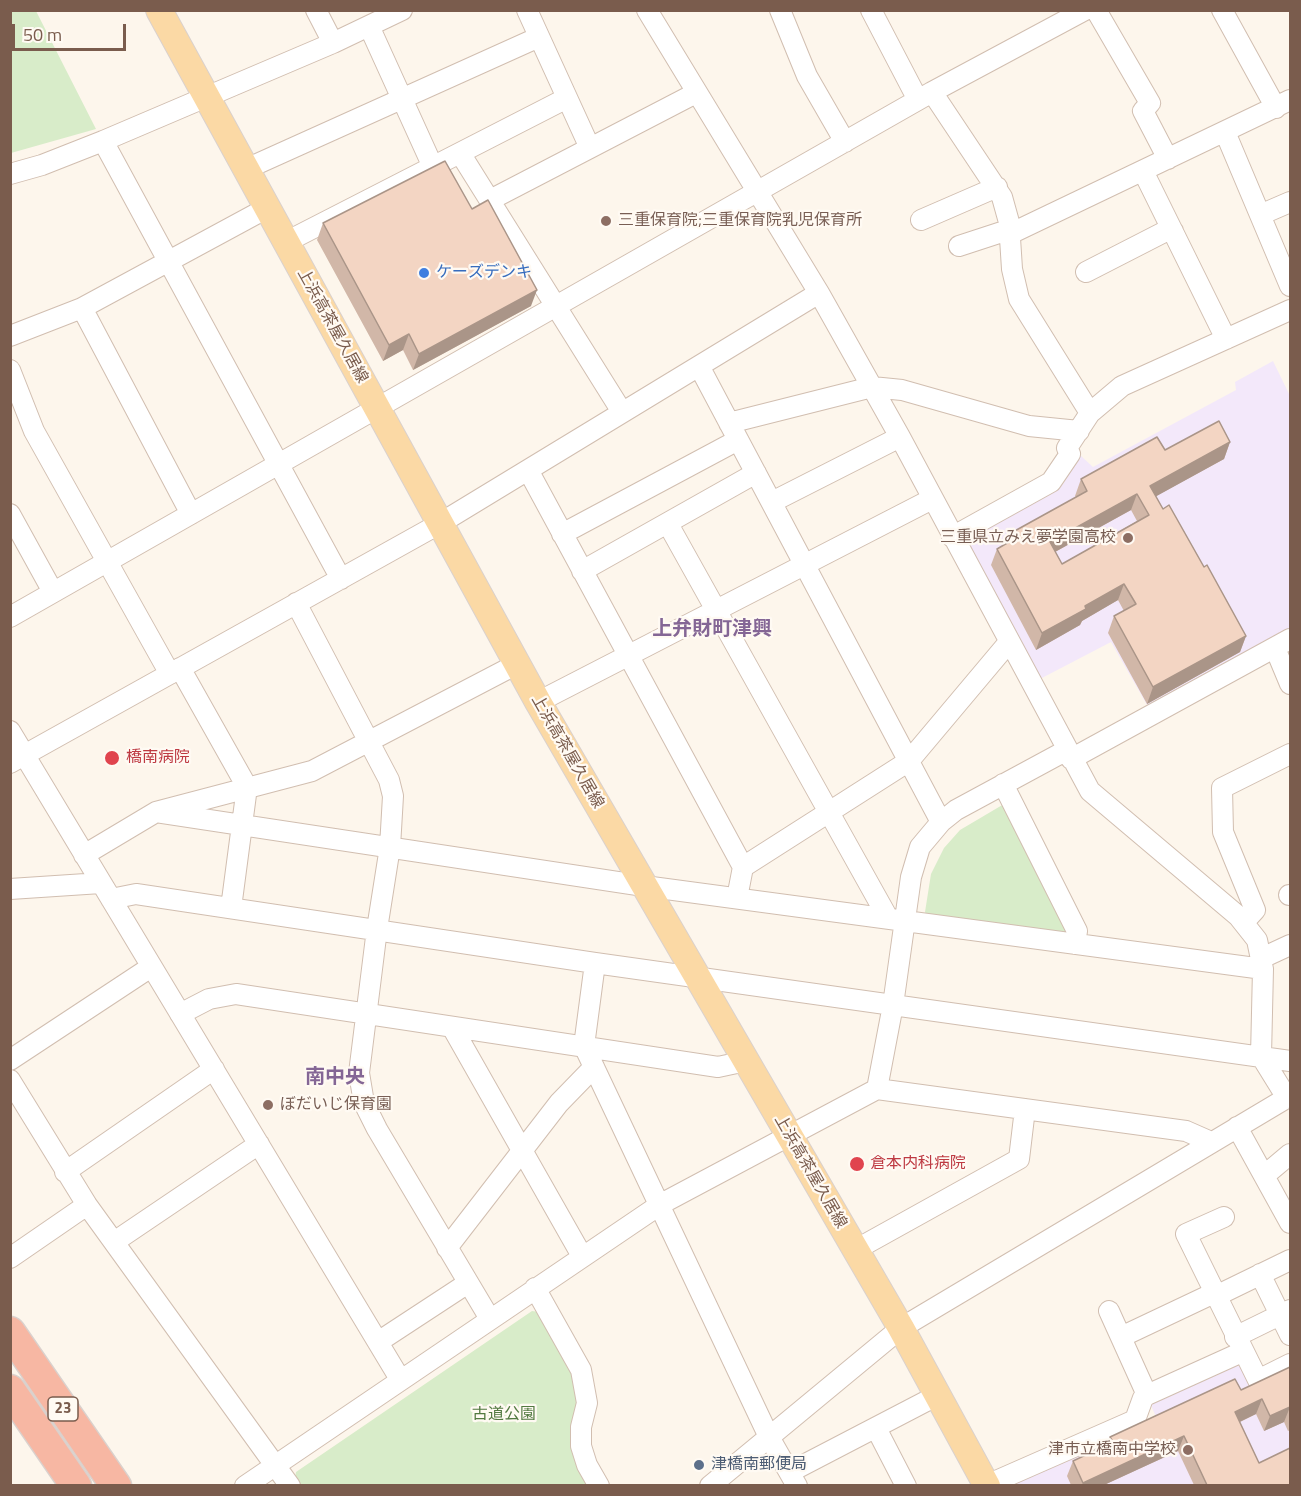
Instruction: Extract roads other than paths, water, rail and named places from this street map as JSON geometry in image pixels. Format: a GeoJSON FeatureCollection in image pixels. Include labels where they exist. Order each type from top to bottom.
{"type":"FeatureCollection","features":[{"type":"Feature","properties":{"kind":"highway","name":"23"},"geometry":{"type":"LineString","coordinates":[[10,1332],[116,1485]]}},
{"type":"Feature","properties":{"kind":"highway","name":"23"},"geometry":{"type":"LineString","coordinates":[[11,1392],[76,1485]]}},
{"type":"Feature","properties":{"kind":"main road","name":"上浜高茶屋久居線"},"geometry":{"type":"LineString","coordinates":[[159,10],[538,702],[901,1328],[987,1485]]}},
{"type":"Feature","properties":{"kind":"street"},"geometry":{"type":"LineString","coordinates":[[316,10],[333,43]]}},
{"type":"Feature","properties":{"kind":"street"},"geometry":{"type":"LineString","coordinates":[[10,174],[42,165],[103,141],[333,43],[402,10]]}},
{"type":"Feature","properties":{"kind":"street"},"geometry":{"type":"LineString","coordinates":[[527,10],[590,148]]}},
{"type":"Feature","properties":{"kind":"street"},"geometry":{"type":"LineString","coordinates":[[647,10],[819,294],[872,387],[1090,791],[1102,804],[1244,922],[1257,940],[1262,963],[1261,1056],[1289,1097],[901,1328],[710,1485]]}},
{"type":"Feature","properties":{"kind":"street"},"geometry":{"type":"LineString","coordinates":[[780,10],[807,76],[845,142]]}},
{"type":"Feature","properties":{"kind":"street"},"geometry":{"type":"LineString","coordinates":[[871,10],[925,96],[1002,197],[1011,231],[1012,269],[1019,299],[1090,413]]}},
{"type":"Feature","properties":{"kind":"street"},"geometry":{"type":"LineString","coordinates":[[10,617],[925,96],[1085,10]]}},
{"type":"Feature","properties":{"kind":"street"},"geometry":{"type":"LineString","coordinates":[[1096,10],[1150,103],[1143,111],[1168,159]]}},
{"type":"Feature","properties":{"kind":"street"},"geometry":{"type":"LineString","coordinates":[[959,246],[1011,231],[1283,104],[1222,10]]}},
{"type":"Feature","properties":{"kind":"street"},"geometry":{"type":"LineString","coordinates":[[369,26],[433,167]]}},
{"type":"Feature","properties":{"kind":"street"},"geometry":{"type":"LineString","coordinates":[[246,169],[539,37]]}},
{"type":"Feature","properties":{"kind":"street"},"geometry":{"type":"LineString","coordinates":[[490,200],[696,93]]}},
{"type":"Feature","properties":{"kind":"street"},"geometry":{"type":"LineString","coordinates":[[286,242],[567,98]]}},
{"type":"Feature","properties":{"kind":"street"},"geometry":{"type":"LineString","coordinates":[[1225,132],[1290,286]]}},
{"type":"Feature","properties":{"kind":"street"},"geometry":{"type":"LineString","coordinates":[[103,141],[341,579]]}},
{"type":"Feature","properties":{"kind":"street"},"geometry":{"type":"LineString","coordinates":[[460,153],[622,412]]}},
{"type":"Feature","properties":{"kind":"street"},"geometry":{"type":"LineString","coordinates":[[1143,171],[1226,339]]}},
{"type":"Feature","properties":{"kind":"street"},"geometry":{"type":"LineString","coordinates":[[921,220],[997,188]]}},
{"type":"Feature","properties":{"kind":"street"},"geometry":{"type":"LineString","coordinates":[[1260,216],[1290,202]]}},
{"type":"Feature","properties":{"kind":"street"},"geometry":{"type":"LineString","coordinates":[[10,336],[82,308],[267,208]]}},
{"type":"Feature","properties":{"kind":"street"},"geometry":{"type":"LineString","coordinates":[[1086,272],[1166,231],[1173,231]]}},
{"type":"Feature","properties":{"kind":"street"},"geometry":{"type":"LineString","coordinates":[[18,759],[439,524],[819,294]]}},
{"type":"Feature","properties":{"kind":"street"},"geometry":{"type":"LineString","coordinates":[[82,308],[191,514]]}},
{"type":"Feature","properties":{"kind":"street"},"geometry":{"type":"LineString","coordinates":[[952,537],[1051,482],[1070,454],[1067,448],[1090,413],[1122,386],[1290,310]]}},
{"type":"Feature","properties":{"kind":"street"},"geometry":{"type":"LineString","coordinates":[[699,366],[941,822]]}},
{"type":"Feature","properties":{"kind":"street"},"geometry":{"type":"LineString","coordinates":[[10,370],[34,431],[108,562],[247,787],[231,908]]}},
{"type":"Feature","properties":{"kind":"street"},"geometry":{"type":"LineString","coordinates":[[729,423],[872,387],[902,390],[1029,426],[1078,431]]}},
{"type":"Feature","properties":{"kind":"street"},"geometry":{"type":"LineString","coordinates":[[772,502],[900,437]]}},
{"type":"Feature","properties":{"kind":"street"},"geometry":{"type":"LineString","coordinates":[[562,534],[738,440]]}},
{"type":"Feature","properties":{"kind":"street"},"geometry":{"type":"LineString","coordinates":[[528,470],[743,867],[737,897]]}},
{"type":"Feature","properties":{"kind":"street"},"geometry":{"type":"LineString","coordinates":[[582,571],[756,473]]}},
{"type":"Feature","properties":{"kind":"street"},"geometry":{"type":"LineString","coordinates":[[538,702],[932,499]]}},
{"type":"Feature","properties":{"kind":"street"},"geometry":{"type":"LineString","coordinates":[[10,514],[53,592]]}},
{"type":"Feature","properties":{"kind":"street"},"geometry":{"type":"LineString","coordinates":[[668,524],[830,813],[897,920]]}},
{"type":"Feature","properties":{"kind":"street"},"geometry":{"type":"LineString","coordinates":[[296,603],[392,788],[390,847],[376,929],[359,1073],[364,1103],[377,1130],[490,1319]]}},
{"type":"Feature","properties":{"kind":"street"},"geometry":{"type":"LineString","coordinates":[[743,867],[909,761],[1009,642]]}},
{"type":"Feature","properties":{"kind":"street"},"geometry":{"type":"LineString","coordinates":[[877,1089],[893,1005],[897,920],[920,847],[941,822],[956,810],[1003,784],[1069,755],[1283,644],[1290,684]]}},
{"type":"Feature","properties":{"kind":"street"},"geometry":{"type":"LineString","coordinates":[[84,855],[156,812],[312,771],[517,664]]}},
{"type":"Feature","properties":{"kind":"street"},"geometry":{"type":"LineString","coordinates":[[10,731],[18,759],[84,855],[400,1379]]}},
{"type":"Feature","properties":{"kind":"street"},"geometry":{"type":"LineString","coordinates":[[1244,922],[1256,910],[1223,832],[1222,788],[1290,754]]}},
{"type":"Feature","properties":{"kind":"street"},"geometry":{"type":"LineString","coordinates":[[1003,784],[1077,931],[1075,944]]}},
{"type":"Feature","properties":{"kind":"street"},"geometry":{"type":"LineString","coordinates":[[156,812],[244,823],[644,885],[1075,944],[1262,963],[1290,945]]}},
{"type":"Feature","properties":{"kind":"street"},"geometry":{"type":"LineString","coordinates":[[10,889],[106,891],[136,894],[596,963],[1290,1061]]}},
{"type":"Feature","properties":{"kind":"street"},"geometry":{"type":"LineString","coordinates":[[596,963],[584,1046],[661,1204],[769,1437],[794,1479],[876,1428],[938,1395]]}},
{"type":"Feature","properties":{"kind":"street"},"geometry":{"type":"LineString","coordinates":[[10,1060],[151,967]]}},
{"type":"Feature","properties":{"kind":"street"},"geometry":{"type":"LineString","coordinates":[[180,1014],[209,999],[236,994],[718,1067],[747,1061]]}},
{"type":"Feature","properties":{"kind":"street"},"geometry":{"type":"LineString","coordinates":[[452,1027],[582,1256]]}},
{"type":"Feature","properties":{"kind":"street"},"geometry":{"type":"LineString","coordinates":[[447,1248],[558,1102],[594,1067]]}},
{"type":"Feature","properties":{"kind":"street"},"geometry":{"type":"LineString","coordinates":[[65,1172],[214,1069]]}},
{"type":"Feature","properties":{"kind":"street"},"geometry":{"type":"LineString","coordinates":[[10,1080],[87,1205],[290,1485]]}},
{"type":"Feature","properties":{"kind":"street"},"geometry":{"type":"LineString","coordinates":[[245,1485],[661,1204],[877,1089],[1186,1131],[1211,1142]]}},
{"type":"Feature","properties":{"kind":"street"},"geometry":{"type":"LineString","coordinates":[[855,1250],[1019,1159],[1025,1109]]}},
{"type":"Feature","properties":{"kind":"street"},"geometry":{"type":"LineString","coordinates":[[1237,1127],[1290,1222]]}},
{"type":"Feature","properties":{"kind":"street"},"geometry":{"type":"LineString","coordinates":[[114,1242],[259,1144]]}},
{"type":"Feature","properties":{"kind":"street"},"geometry":{"type":"LineString","coordinates":[[1265,1175],[1290,1154]]}},
{"type":"Feature","properties":{"kind":"street"},"geometry":{"type":"LineString","coordinates":[[10,1258],[87,1205]]}},
{"type":"Feature","properties":{"kind":"street"},"geometry":{"type":"LineString","coordinates":[[1224,1217],[1186,1234],[1258,1380],[1290,1364]]}},
{"type":"Feature","properties":{"kind":"street"},"geometry":{"type":"LineString","coordinates":[[1121,1337],[1290,1260]]}},
{"type":"Feature","properties":{"kind":"street"},"geometry":{"type":"LineString","coordinates":[[1260,1274],[1286,1313],[1290,1335]]}},
{"type":"Feature","properties":{"kind":"street"},"geometry":{"type":"LineString","coordinates":[[378,1342],[468,1283]]}},
{"type":"Feature","properties":{"kind":"street"},"geometry":{"type":"LineString","coordinates":[[536,1287],[581,1370],[586,1403],[581,1427],[581,1446],[587,1466],[599,1485]]}},
{"type":"Feature","properties":{"kind":"street"},"geometry":{"type":"LineString","coordinates":[[1109,1311],[1147,1395]]}},
{"type":"Feature","properties":{"kind":"street"},"geometry":{"type":"LineString","coordinates":[[987,1485],[1135,1420],[1143,1398],[1147,1395],[1239,1344],[1286,1313]]}},
{"type":"Feature","properties":{"kind":"street"},"geometry":{"type":"LineString","coordinates":[[11,1392],[39,1374]]}},
{"type":"Feature","properties":{"kind":"street"},"geometry":{"type":"LineString","coordinates":[[876,1428],[906,1485]]}},
{"type":"Feature","properties":{"kind":"place","name":"三重保育院;三重保育院乳児保育所"},"geometry":{"type":"Point","coordinates":[606,221]}},
{"type":"Feature","properties":{"kind":"place","name":"ケーズデンキ"},"geometry":{"type":"Point","coordinates":[424,273]}},
{"type":"Feature","properties":{"kind":"place","name":"三重県立みえ夢学園高校"},"geometry":{"type":"Point","coordinates":[1128,538]}},
{"type":"Feature","properties":{"kind":"place","name":"橋南病院"},"geometry":{"type":"Point","coordinates":[112,758]}},
{"type":"Feature","properties":{"kind":"place","name":"ぼだいじ保育園"},"geometry":{"type":"Point","coordinates":[268,1105]}},
{"type":"Feature","properties":{"kind":"place","name":"倉本内科病院"},"geometry":{"type":"Point","coordinates":[857,1164]}},
{"type":"Feature","properties":{"kind":"place","name":"津市立橋南中学校"},"geometry":{"type":"Point","coordinates":[1188,1450]}},
{"type":"Feature","properties":{"kind":"place","name":"津橋南郵便局"},"geometry":{"type":"Point","coordinates":[699,1465]}},
{"type":"Feature","properties":{"kind":"district","name":"上弁財町津興"},"geometry":{"type":"Point","coordinates":[712,630]}},
{"type":"Feature","properties":{"kind":"district","name":"南中央"},"geometry":{"type":"Point","coordinates":[335,1078]}},
{"type":"Feature","properties":{"kind":"park label","name":"古道公園"},"geometry":{"type":"Point","coordinates":[504,1415]}}]}
